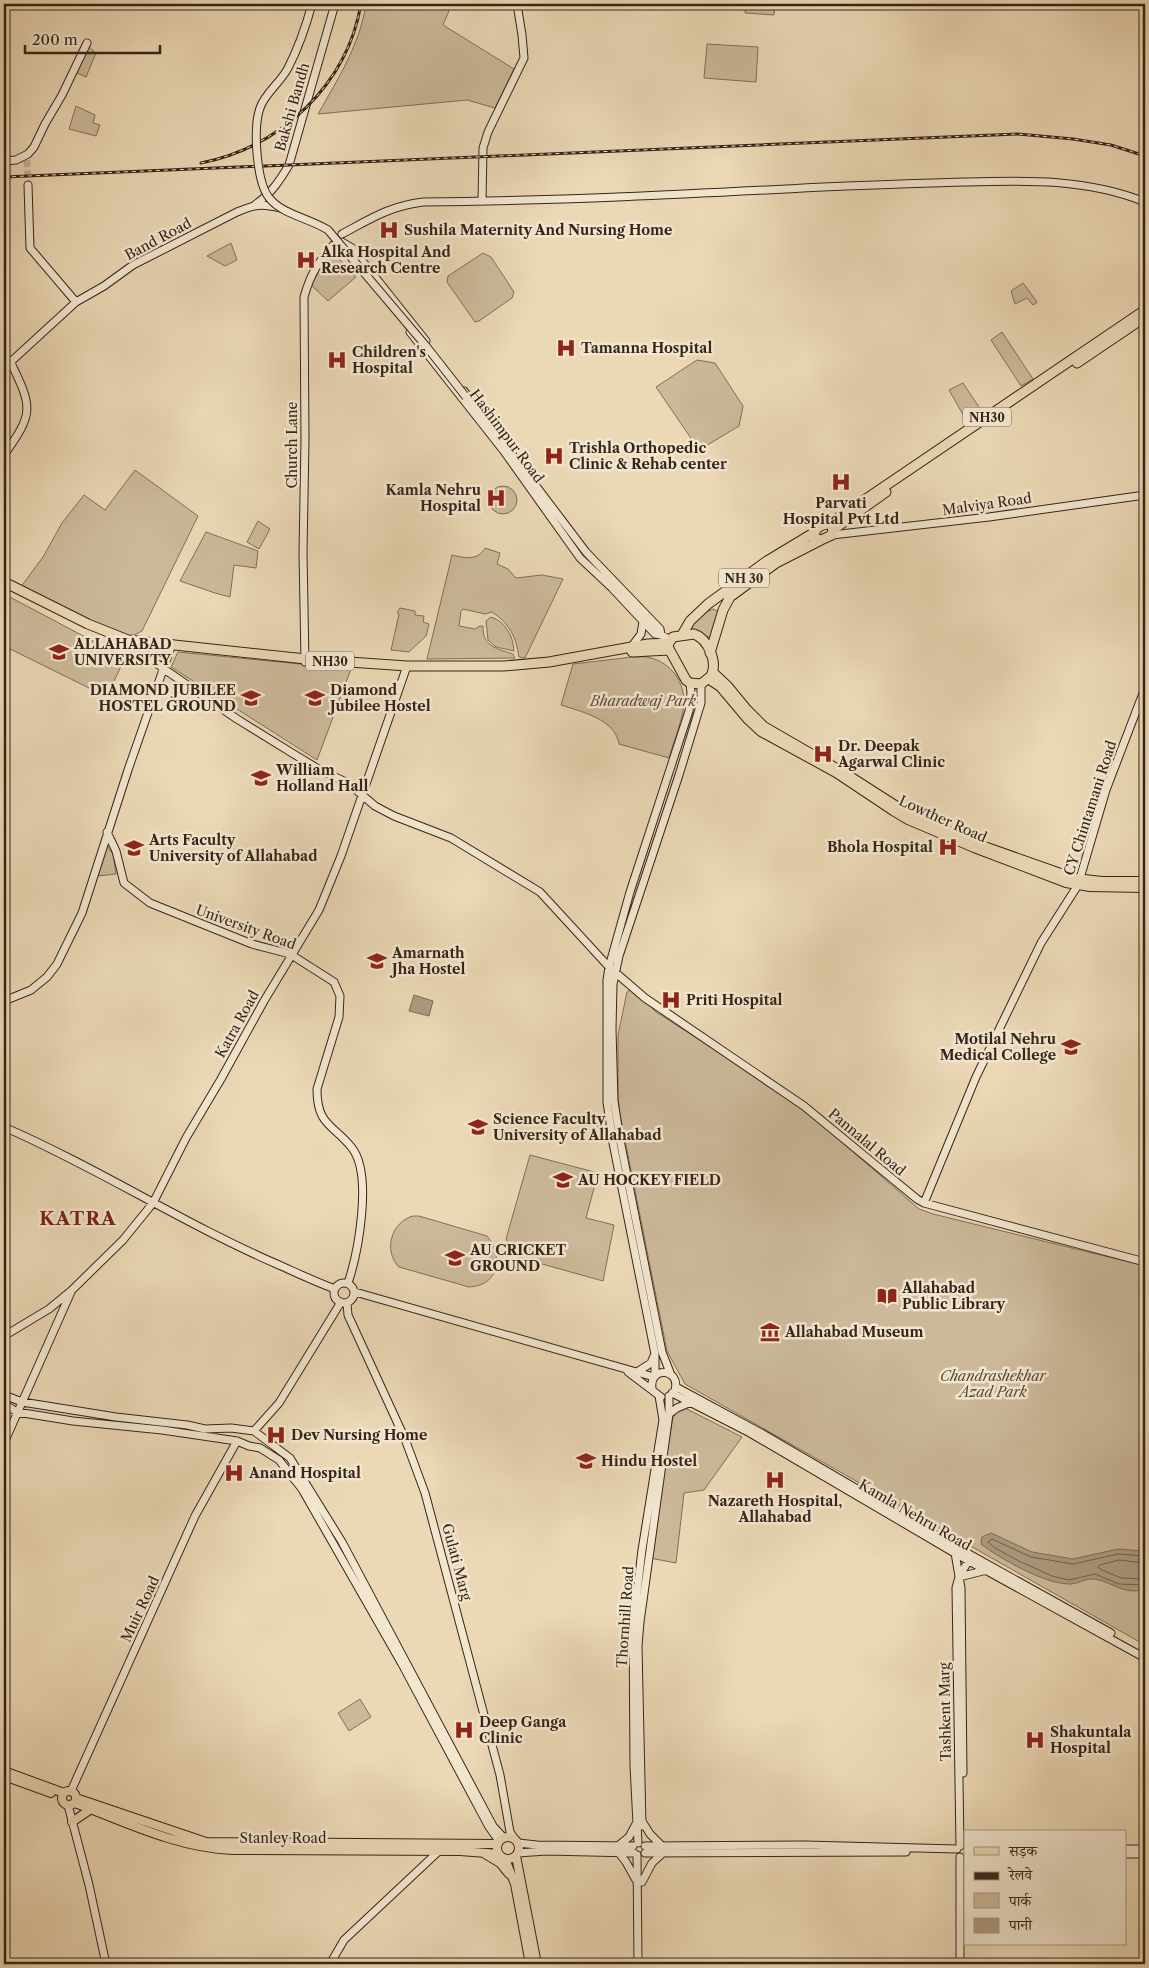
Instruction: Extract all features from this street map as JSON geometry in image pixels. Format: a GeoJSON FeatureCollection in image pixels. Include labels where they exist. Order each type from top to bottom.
{"type":"FeatureCollection","features":[{"type":"Feature","properties":{"kind":"highway","name":"NH30"},"geometry":{"type":"LineString","coordinates":[[831,529],[1145,310]]}},
{"type":"Feature","properties":{"kind":"highway","name":"NH30"},"geometry":{"type":"LineString","coordinates":[[831,529],[922,464],[1145,317]]}},
{"type":"Feature","properties":{"kind":"highway","name":"NH 30"},"geometry":{"type":"LineString","coordinates":[[682,635],[690,621],[714,600],[767,561],[815,532],[823,525],[831,529],[821,540],[776,563],[730,597],[723,610],[710,653]]}},
{"type":"Feature","properties":{"kind":"highway"},"geometry":{"type":"LineString","coordinates":[[815,532],[814,538],[821,540]]}},
{"type":"Feature","properties":{"kind":"highway"},"geometry":{"type":"LineString","coordinates":[[4,582],[88,624],[128,640],[305,661],[406,669],[531,669],[670,645]]}},
{"type":"Feature","properties":{"kind":"highway"},"geometry":{"type":"LineString","coordinates":[[4,588],[105,637],[125,644],[172,646]]}},
{"type":"Feature","properties":{"kind":"highway"},"geometry":{"type":"LineString","coordinates":[[694,634],[699,636],[707,643],[710,653],[708,678],[690,683],[670,645],[674,637],[694,634]]}},
{"type":"Feature","properties":{"kind":"highway"},"geometry":{"type":"LineString","coordinates":[[406,669],[515,666],[549,662],[632,646],[656,643],[670,645]]}},
{"type":"Feature","properties":{"kind":"main road","name":"Lowther Road"},"geometry":{"type":"LineString","coordinates":[[708,678],[764,726],[847,774],[897,807],[987,847],[1079,882],[1103,888],[1145,888]]}},
{"type":"Feature","properties":{"kind":"main road","name":"Lowther Road"},"geometry":{"type":"LineString","coordinates":[[1079,882],[1145,882]]}},
{"type":"Feature","properties":{"kind":"main road"},"geometry":{"type":"LineString","coordinates":[[4,1771],[66,1793]]}},
{"type":"Feature","properties":{"kind":"main road"},"geometry":{"type":"LineString","coordinates":[[4,1776],[75,1794],[73,1802],[64,1803],[66,1793]]}},
{"type":"Feature","properties":{"kind":"main road","name":"Stanley Road"},"geometry":{"type":"LineString","coordinates":[[73,1802],[206,1842],[516,1840]]}},
{"type":"Feature","properties":{"kind":"main road","name":"Stanley Road"},"geometry":{"type":"LineString","coordinates":[[73,1802],[142,1828],[204,1848],[233,1850],[440,1850],[480,1852],[502,1857]]}},
{"type":"Feature","properties":{"kind":"main road"},"geometry":{"type":"LineString","coordinates":[[72,1822],[91,1809]]}},
{"type":"Feature","properties":{"kind":"main road"},"geometry":{"type":"LineString","coordinates":[[516,1840],[537,1964]]}},
{"type":"Feature","properties":{"kind":"main road"},"geometry":{"type":"LineString","coordinates":[[500,1841],[502,1857],[515,1884],[530,1964]]}},
{"type":"Feature","properties":{"kind":"main road"},"geometry":{"type":"LineString","coordinates":[[480,1852],[500,1864],[515,1884]]}},
{"type":"Feature","properties":{"kind":"main road"},"geometry":{"type":"LineString","coordinates":[[502,1857],[517,1854]]}},
{"type":"Feature","properties":{"kind":"street"},"geometry":{"type":"LineString","coordinates":[[312,4],[304,32],[287,69],[260,108],[257,129],[259,169],[264,192],[271,201],[280,207],[316,222],[328,230],[426,346],[586,552],[660,629],[661,635]]}},
{"type":"Feature","properties":{"kind":"street","name":"Bakshi Bandh"},"geometry":{"type":"LineString","coordinates":[[254,206],[266,197],[289,165],[335,4]]}},
{"type":"Feature","properties":{"kind":"street"},"geometry":{"type":"LineString","coordinates":[[482,201],[483,148],[488,132],[524,58],[517,4]]}},
{"type":"Feature","properties":{"kind":"street"},"geometry":{"type":"LineString","coordinates":[[27,160],[87,43]]}},
{"type":"Feature","properties":{"kind":"street"},"geometry":{"type":"LineString","coordinates":[[4,161],[16,160],[28,154],[34,147]]}},
{"type":"Feature","properties":{"kind":"street"},"geometry":{"type":"LineString","coordinates":[[339,242],[334,238],[339,234],[378,214],[405,204],[423,202],[686,194],[953,181],[1042,180],[1109,189],[1145,202]]}},
{"type":"Feature","properties":{"kind":"street"},"geometry":{"type":"LineString","coordinates":[[28,185],[30,248],[76,302]]}},
{"type":"Feature","properties":{"kind":"street","name":"Band Road"},"geometry":{"type":"LineString","coordinates":[[4,368],[76,302],[104,286],[133,265],[154,253],[254,206],[270,205],[290,210],[339,234]]}},
{"type":"Feature","properties":{"kind":"street","name":"Hashimpur Road"},"geometry":{"type":"LineString","coordinates":[[339,242],[469,401],[580,558],[612,588],[655,634],[661,635],[670,645]]}},
{"type":"Feature","properties":{"kind":"street","name":"Church Lane"},"geometry":{"type":"LineString","coordinates":[[305,661],[303,553],[305,440],[304,297],[309,277],[322,258],[339,242]]}},
{"type":"Feature","properties":{"kind":"street"},"geometry":{"type":"LineString","coordinates":[[4,455],[19,434],[28,412],[26,400],[10,362]]}},
{"type":"Feature","properties":{"kind":"street","name":"Malviya Road"},"geometry":{"type":"LineString","coordinates":[[831,529],[988,517],[1145,495]]}},
{"type":"Feature","properties":{"kind":"street"},"geometry":{"type":"LineString","coordinates":[[632,646],[641,634],[643,621]]}},
{"type":"Feature","properties":{"kind":"street","name":"Pannalal Road"},"geometry":{"type":"LineString","coordinates":[[141,646],[147,656],[236,719],[292,753],[348,783],[362,797],[394,816],[451,838],[510,872],[540,892],[612,969],[654,1006],[720,1048],[804,1106],[917,1199],[924,1203],[1145,1262]]}},
{"type":"Feature","properties":{"kind":"street"},"geometry":{"type":"LineString","coordinates":[[4,1001],[31,990],[47,977],[57,964],[82,912],[107,832],[172,646]]}},
{"type":"Feature","properties":{"kind":"street","name":"Katra Road"},"geometry":{"type":"LineString","coordinates":[[4,1336],[49,1308],[71,1291],[124,1240],[152,1203],[186,1138],[290,954],[319,910],[342,856],[406,669]]}},
{"type":"Feature","properties":{"kind":"street"},"geometry":{"type":"LineString","coordinates":[[652,1388],[655,1376],[655,1354],[613,1142],[608,1102],[607,980],[690,739],[708,678]]}},
{"type":"Feature","properties":{"kind":"street"},"geometry":{"type":"LineString","coordinates":[[621,1368],[652,1388],[658,1396],[672,1392],[675,1381],[662,1352],[614,1101],[612,969],[630,892],[689,711],[690,683]]}},
{"type":"Feature","properties":{"kind":"street","name":"CY Chintamani Road"},"geometry":{"type":"LineString","coordinates":[[924,1203],[976,1077],[1041,943],[1079,882],[1106,790],[1145,688]]}},
{"type":"Feature","properties":{"kind":"street","name":"University Road"},"geometry":{"type":"LineString","coordinates":[[107,832],[116,851],[124,883],[150,903],[252,944],[290,954],[334,982],[340,996],[339,1017],[317,1089],[317,1099],[319,1112],[326,1123],[353,1149],[359,1159],[363,1207],[348,1283]]}},
{"type":"Feature","properties":{"kind":"street"},"geometry":{"type":"LineString","coordinates":[[4,1127],[124,1186],[152,1203],[255,1255],[335,1288]]}},
{"type":"Feature","properties":{"kind":"street"},"geometry":{"type":"LineString","coordinates":[[256,1432],[279,1403],[344,1302],[353,1298],[355,1292],[353,1286],[348,1283],[340,1283],[335,1288],[335,1297],[344,1302]]}},
{"type":"Feature","properties":{"kind":"street"},"geometry":{"type":"LineString","coordinates":[[4,1443],[71,1291]]}},
{"type":"Feature","properties":{"kind":"street"},"geometry":{"type":"LineString","coordinates":[[355,1292],[621,1368],[655,1376],[663,1372],[672,1375]]}},
{"type":"Feature","properties":{"kind":"street","name":"Gulati Marg"},"geometry":{"type":"LineString","coordinates":[[344,1302],[348,1315],[405,1439],[425,1493],[500,1775],[510,1832],[516,1840]]}},
{"type":"Feature","properties":{"kind":"street"},"geometry":{"type":"LineString","coordinates":[[637,1372],[651,1363],[655,1354]]}},
{"type":"Feature","properties":{"kind":"street","name":"Kamla Nehru Road"},"geometry":{"type":"LineString","coordinates":[[672,1392],[750,1433],[955,1553],[970,1558],[987,1570],[1141,1653]]}},
{"type":"Feature","properties":{"kind":"street","name":"Kamla Nehru Road"},"geometry":{"type":"LineString","coordinates":[[672,1392],[763,1434],[970,1558],[1141,1653],[1145,1658]]}},
{"type":"Feature","properties":{"kind":"street","name":"Thornhill Road"},"geometry":{"type":"LineString","coordinates":[[638,1964],[640,1821],[638,1646],[672,1392]]}},
{"type":"Feature","properties":{"kind":"street"},"geometry":{"type":"LineString","coordinates":[[4,1395],[22,1402],[97,1415],[187,1425],[205,1429],[237,1428],[256,1432],[290,1458],[342,1542],[500,1841]]}},
{"type":"Feature","properties":{"kind":"street","name":"Thornhill Road"},"geometry":{"type":"LineString","coordinates":[[640,1821],[634,1766],[633,1626],[642,1550],[664,1420],[658,1396]]}},
{"type":"Feature","properties":{"kind":"street"},"geometry":{"type":"LineString","coordinates":[[670,1414],[677,1408],[691,1402]]}},
{"type":"Feature","properties":{"kind":"street"},"geometry":{"type":"LineString","coordinates":[[4,1404],[17,1412],[73,1421],[234,1440],[260,1448],[279,1460],[302,1489],[388,1639],[486,1823],[500,1841]]}},
{"type":"Feature","properties":{"kind":"street","name":"Muir Road"},"geometry":{"type":"LineString","coordinates":[[66,1793],[195,1516],[234,1440],[232,1430],[237,1428]]}},
{"type":"Feature","properties":{"kind":"street"},"geometry":{"type":"LineString","coordinates":[[254,1447],[259,1444],[256,1432]]}},
{"type":"Feature","properties":{"kind":"street","name":"Tashkent Marg"},"geometry":{"type":"LineString","coordinates":[[955,1553],[961,1598],[962,1964]]}},
{"type":"Feature","properties":{"kind":"street"},"geometry":{"type":"LineString","coordinates":[[959,1577],[970,1558]]}},
{"type":"Feature","properties":{"kind":"street"},"geometry":{"type":"LineString","coordinates":[[959,1577],[987,1570]]}},
{"type":"Feature","properties":{"kind":"street"},"geometry":{"type":"LineString","coordinates":[[1141,1653],[1145,1664]]}},
{"type":"Feature","properties":{"kind":"street"},"geometry":{"type":"LineString","coordinates":[[73,1802],[72,1822],[106,1964]]}},
{"type":"Feature","properties":{"kind":"street"},"geometry":{"type":"LineString","coordinates":[[517,1854],[618,1849],[640,1821],[662,1849]]}},
{"type":"Feature","properties":{"kind":"street"},"geometry":{"type":"LineString","coordinates":[[516,1840],[537,1845],[618,1849],[805,1846],[962,1851]]}},
{"type":"Feature","properties":{"kind":"street"},"geometry":{"type":"LineString","coordinates":[[618,1849],[639,1882],[662,1849]]}},
{"type":"Feature","properties":{"kind":"street"},"geometry":{"type":"LineString","coordinates":[[1126,1849],[1145,1849]]}},
{"type":"Feature","properties":{"kind":"street"},"geometry":{"type":"LineString","coordinates":[[330,1964],[344,1940],[440,1850]]}},
{"type":"Feature","properties":{"kind":"street"},"geometry":{"type":"LineString","coordinates":[[1126,1854],[1145,1854]]}},
{"type":"Feature","properties":{"kind":"street","name":"Thornhill Road"},"geometry":{"type":"LineString","coordinates":[[639,1882],[643,1964]]}},
{"type":"Feature","properties":{"kind":"green space"},"geometry":{"type":"Polygon","coordinates":[[[366,4],[452,4],[443,25],[514,69],[495,108],[467,100],[318,114],[353,47],[359,33],[366,4]]]}},
{"type":"Feature","properties":{"kind":"green space"},"geometry":{"type":"Polygon","coordinates":[[[746,4],[775,4],[774,15],[745,13],[746,4]]]}},
{"type":"Feature","properties":{"kind":"green space"},"geometry":{"type":"Polygon","coordinates":[[[707,44],[758,47],[756,82],[704,78],[707,44]]]}},
{"type":"Feature","properties":{"kind":"green space"},"geometry":{"type":"Polygon","coordinates":[[[87,45],[96,53],[86,77],[75,72],[87,45]]]}},
{"type":"Feature","properties":{"kind":"green space"},"geometry":{"type":"Polygon","coordinates":[[[76,106],[95,115],[93,123],[100,125],[96,136],[69,129],[76,106]]]}},
{"type":"Feature","properties":{"kind":"green space"},"geometry":{"type":"Polygon","coordinates":[[[231,243],[237,260],[225,266],[207,256],[231,243]]]}},
{"type":"Feature","properties":{"kind":"green space"},"geometry":{"type":"Polygon","coordinates":[[[332,251],[356,277],[328,301],[311,285],[332,251]]]}},
{"type":"Feature","properties":{"kind":"green space"},"geometry":{"type":"Polygon","coordinates":[[[483,253],[491,257],[514,292],[512,298],[475,322],[447,282],[448,276],[483,253]]]}},
{"type":"Feature","properties":{"kind":"green space"},"geometry":{"type":"Polygon","coordinates":[[[1023,283],[1037,302],[1033,305],[1027,298],[1015,304],[1011,291],[1023,283]]]}},
{"type":"Feature","properties":{"kind":"green space"},"geometry":{"type":"Polygon","coordinates":[[[1002,332],[1033,379],[1021,386],[991,340],[1002,332]]]}},
{"type":"Feature","properties":{"kind":"green space"},"geometry":{"type":"Polygon","coordinates":[[[697,360],[715,363],[743,406],[739,426],[699,450],[656,387],[697,360]]]}},
{"type":"Feature","properties":{"kind":"green space"},"geometry":{"type":"Polygon","coordinates":[[[963,383],[979,407],[965,418],[949,390],[963,383]]]}},
{"type":"Feature","properties":{"kind":"green space"},"geometry":{"type":"Polygon","coordinates":[[[135,470],[198,516],[142,631],[134,635],[122,636],[20,588],[43,557],[62,523],[84,495],[105,510],[135,470]]]}},
{"type":"Feature","properties":{"kind":"green space"},"geometry":{"type":"Polygon","coordinates":[[[503,486],[513,490],[517,500],[513,510],[503,514],[493,510],[489,500],[493,490],[503,486]]]}},
{"type":"Feature","properties":{"kind":"green space"},"geometry":{"type":"Polygon","coordinates":[[[258,521],[270,529],[259,549],[247,542],[258,521]]]}},
{"type":"Feature","properties":{"kind":"green space"},"geometry":{"type":"Polygon","coordinates":[[[206,532],[258,551],[256,568],[234,565],[230,597],[180,581],[206,532]]]}},
{"type":"Feature","properties":{"kind":"green space"},"geometry":{"type":"Polygon","coordinates":[[[485,548],[500,553],[497,564],[508,569],[516,578],[542,575],[563,579],[525,658],[519,657],[516,643],[508,626],[492,612],[485,614],[463,609],[459,626],[475,629],[483,626],[485,638],[492,646],[513,654],[515,658],[427,659],[452,555],[471,558],[479,555],[485,548]]]}},
{"type":"Feature","properties":{"kind":"green space"},"geometry":{"type":"Polygon","coordinates":[[[4,594],[125,658],[114,681],[105,686],[89,688],[4,646],[4,594]]]}},
{"type":"Feature","properties":{"kind":"green space"},"geometry":{"type":"Polygon","coordinates":[[[400,608],[415,611],[415,615],[424,616],[423,622],[429,624],[426,636],[409,652],[391,650],[399,614],[397,613],[400,608]]]}},
{"type":"Feature","properties":{"kind":"green space"},"geometry":{"type":"Polygon","coordinates":[[[713,609],[719,614],[715,629],[710,637],[689,630],[697,616],[713,609]]]}},
{"type":"Feature","properties":{"kind":"green space"},"geometry":{"type":"Polygon","coordinates":[[[491,617],[501,622],[508,630],[514,651],[496,647],[488,640],[486,621],[491,617]]]}},
{"type":"Feature","properties":{"kind":"green space"},"geometry":{"type":"Polygon","coordinates":[[[178,652],[351,669],[317,760],[171,667],[178,652]]]}},
{"type":"Feature","properties":{"kind":"green space","name":"Bharadwaj Park"},"geometry":{"type":"Polygon","coordinates":[[[632,657],[649,657],[665,664],[675,674],[682,687],[684,707],[669,758],[619,744],[611,728],[604,723],[588,714],[561,705],[573,664],[632,657]]]}},
{"type":"Feature","properties":{"kind":"green space"},"geometry":{"type":"Polygon","coordinates":[[[107,846],[113,854],[116,874],[98,876],[107,846]]]}},
{"type":"Feature","properties":{"kind":"green space","name":"Chandrashekhar Azad Park"},"geometry":{"type":"Polygon","coordinates":[[[632,988],[656,1012],[792,1099],[919,1209],[1145,1266],[1145,1645],[685,1384],[667,1351],[620,1115],[618,1097],[618,1035],[627,992],[632,988]]]}},
{"type":"Feature","properties":{"kind":"green space"},"geometry":{"type":"Polygon","coordinates":[[[530,1155],[598,1173],[586,1218],[614,1225],[603,1281],[517,1257],[506,1239],[530,1155]]]}},
{"type":"Feature","properties":{"kind":"green space"},"geometry":{"type":"Polygon","coordinates":[[[413,1216],[419,1216],[487,1236],[496,1252],[496,1269],[492,1276],[479,1285],[469,1287],[399,1267],[391,1253],[392,1238],[399,1224],[413,1216]]]}},
{"type":"Feature","properties":{"kind":"green space"},"geometry":{"type":"Polygon","coordinates":[[[683,1407],[742,1437],[704,1490],[684,1493],[676,1563],[650,1558],[673,1417],[683,1407]]]}},
{"type":"Feature","properties":{"kind":"green space"},"geometry":{"type":"Polygon","coordinates":[[[360,1699],[371,1717],[349,1731],[338,1713],[360,1699]]]}},
{"type":"Feature","properties":{"kind":"water"},"geometry":{"type":"Polygon","coordinates":[[[414,995],[433,1001],[429,1016],[409,1011],[414,995]]]}},
{"type":"Feature","properties":{"kind":"water"},"geometry":{"type":"Polygon","coordinates":[[[991,1533],[1032,1552],[1073,1559],[1118,1549],[1143,1551],[1145,1553],[1145,1589],[1131,1591],[1094,1579],[1071,1584],[1058,1583],[1035,1575],[1011,1563],[981,1544],[982,1537],[991,1533]]]}},
{"type":"Feature","properties":{"kind":"tunnel"},"geometry":{"type":"LineString","coordinates":[[27,160],[28,185]]}},
{"type":"Feature","properties":{"kind":"railway"},"geometry":{"type":"LineString","coordinates":[[201,163],[230,155],[258,143],[283,127],[306,108],[325,86],[341,61],[353,33],[361,4]]}},
{"type":"Feature","properties":{"kind":"railway"},"geometry":{"type":"LineString","coordinates":[[4,177],[1018,134],[1111,145],[1145,156]]}},
{"type":"Feature","properties":{"kind":"place","name":"Sushila Maternity And Nursing Home"},"geometry":{"type":"Point","coordinates":[389,230]}},
{"type":"Feature","properties":{"kind":"place","name":"Alka Hospital And Research Centre"},"geometry":{"type":"Point","coordinates":[306,260]}},
{"type":"Feature","properties":{"kind":"place","name":"Tamanna Hospital"},"geometry":{"type":"Point","coordinates":[566,348]}},
{"type":"Feature","properties":{"kind":"place","name":"Children's Hospital"},"geometry":{"type":"Point","coordinates":[337,360]}},
{"type":"Feature","properties":{"kind":"place","name":"Trishla Orthopedic Clinic & Rehab center"},"geometry":{"type":"Point","coordinates":[554,456]}},
{"type":"Feature","properties":{"kind":"place","name":"Parvati Hospital Pvt Ltd"},"geometry":{"type":"Point","coordinates":[841,482]}},
{"type":"Feature","properties":{"kind":"place","name":"Kamla Nehru Hospital"},"geometry":{"type":"Point","coordinates":[496,498]}},
{"type":"Feature","properties":{"kind":"place","name":"ALLAHABAD UNIVERSITY"},"geometry":{"type":"Point","coordinates":[59,652]}},
{"type":"Feature","properties":{"kind":"place","name":"DIAMOND JUBILEE HOSTEL GROUND"},"geometry":{"type":"Point","coordinates":[251,698]}},
{"type":"Feature","properties":{"kind":"place","name":"Diamond Jubilee Hostel"},"geometry":{"type":"Point","coordinates":[315,698]}},
{"type":"Feature","properties":{"kind":"place","name":"Dr. Deepak Agarwal Clinic"},"geometry":{"type":"Point","coordinates":[823,754]}},
{"type":"Feature","properties":{"kind":"place","name":"William Holland Hall"},"geometry":{"type":"Point","coordinates":[261,778]}},
{"type":"Feature","properties":{"kind":"place","name":"Bhola Hospital"},"geometry":{"type":"Point","coordinates":[948,847]}},
{"type":"Feature","properties":{"kind":"place","name":"Arts Faculty University of Allahabad"},"geometry":{"type":"Point","coordinates":[134,848]}},
{"type":"Feature","properties":{"kind":"place","name":"Amarnath Jha Hostel"},"geometry":{"type":"Point","coordinates":[377,961]}},
{"type":"Feature","properties":{"kind":"place","name":"Priti Hospital"},"geometry":{"type":"Point","coordinates":[671,1000]}},
{"type":"Feature","properties":{"kind":"place","name":"Motilal Nehru Medical College"},"geometry":{"type":"Point","coordinates":[1071,1047]}},
{"type":"Feature","properties":{"kind":"place","name":"Science Faculty University of Allahabad"},"geometry":{"type":"Point","coordinates":[478,1127]}},
{"type":"Feature","properties":{"kind":"place","name":"AU HOCKEY FIELD"},"geometry":{"type":"Point","coordinates":[563,1180]}},
{"type":"Feature","properties":{"kind":"place","name":"AU CRICKET GROUND"},"geometry":{"type":"Point","coordinates":[455,1258]}},
{"type":"Feature","properties":{"kind":"place","name":"Allahabad Public Library"},"geometry":{"type":"Point","coordinates":[887,1296]}},
{"type":"Feature","properties":{"kind":"place","name":"Allahabad Museum"},"geometry":{"type":"Point","coordinates":[770,1332]}},
{"type":"Feature","properties":{"kind":"place","name":"Dev Nursing Home"},"geometry":{"type":"Point","coordinates":[276,1435]}},
{"type":"Feature","properties":{"kind":"place","name":"Hindu Hostel"},"geometry":{"type":"Point","coordinates":[586,1461]}},
{"type":"Feature","properties":{"kind":"place","name":"Anand Hospital"},"geometry":{"type":"Point","coordinates":[234,1473]}},
{"type":"Feature","properties":{"kind":"place","name":"Nazareth Hospital, Allahabad"},"geometry":{"type":"Point","coordinates":[775,1480]}},
{"type":"Feature","properties":{"kind":"place","name":"Deep Ganga Clinic"},"geometry":{"type":"Point","coordinates":[464,1730]}},
{"type":"Feature","properties":{"kind":"place","name":"Shakuntala Hospital"},"geometry":{"type":"Point","coordinates":[1035,1740]}},
{"type":"Feature","properties":{"kind":"district","name":"KATRA"},"geometry":{"type":"Point","coordinates":[78,1218]}}]}
